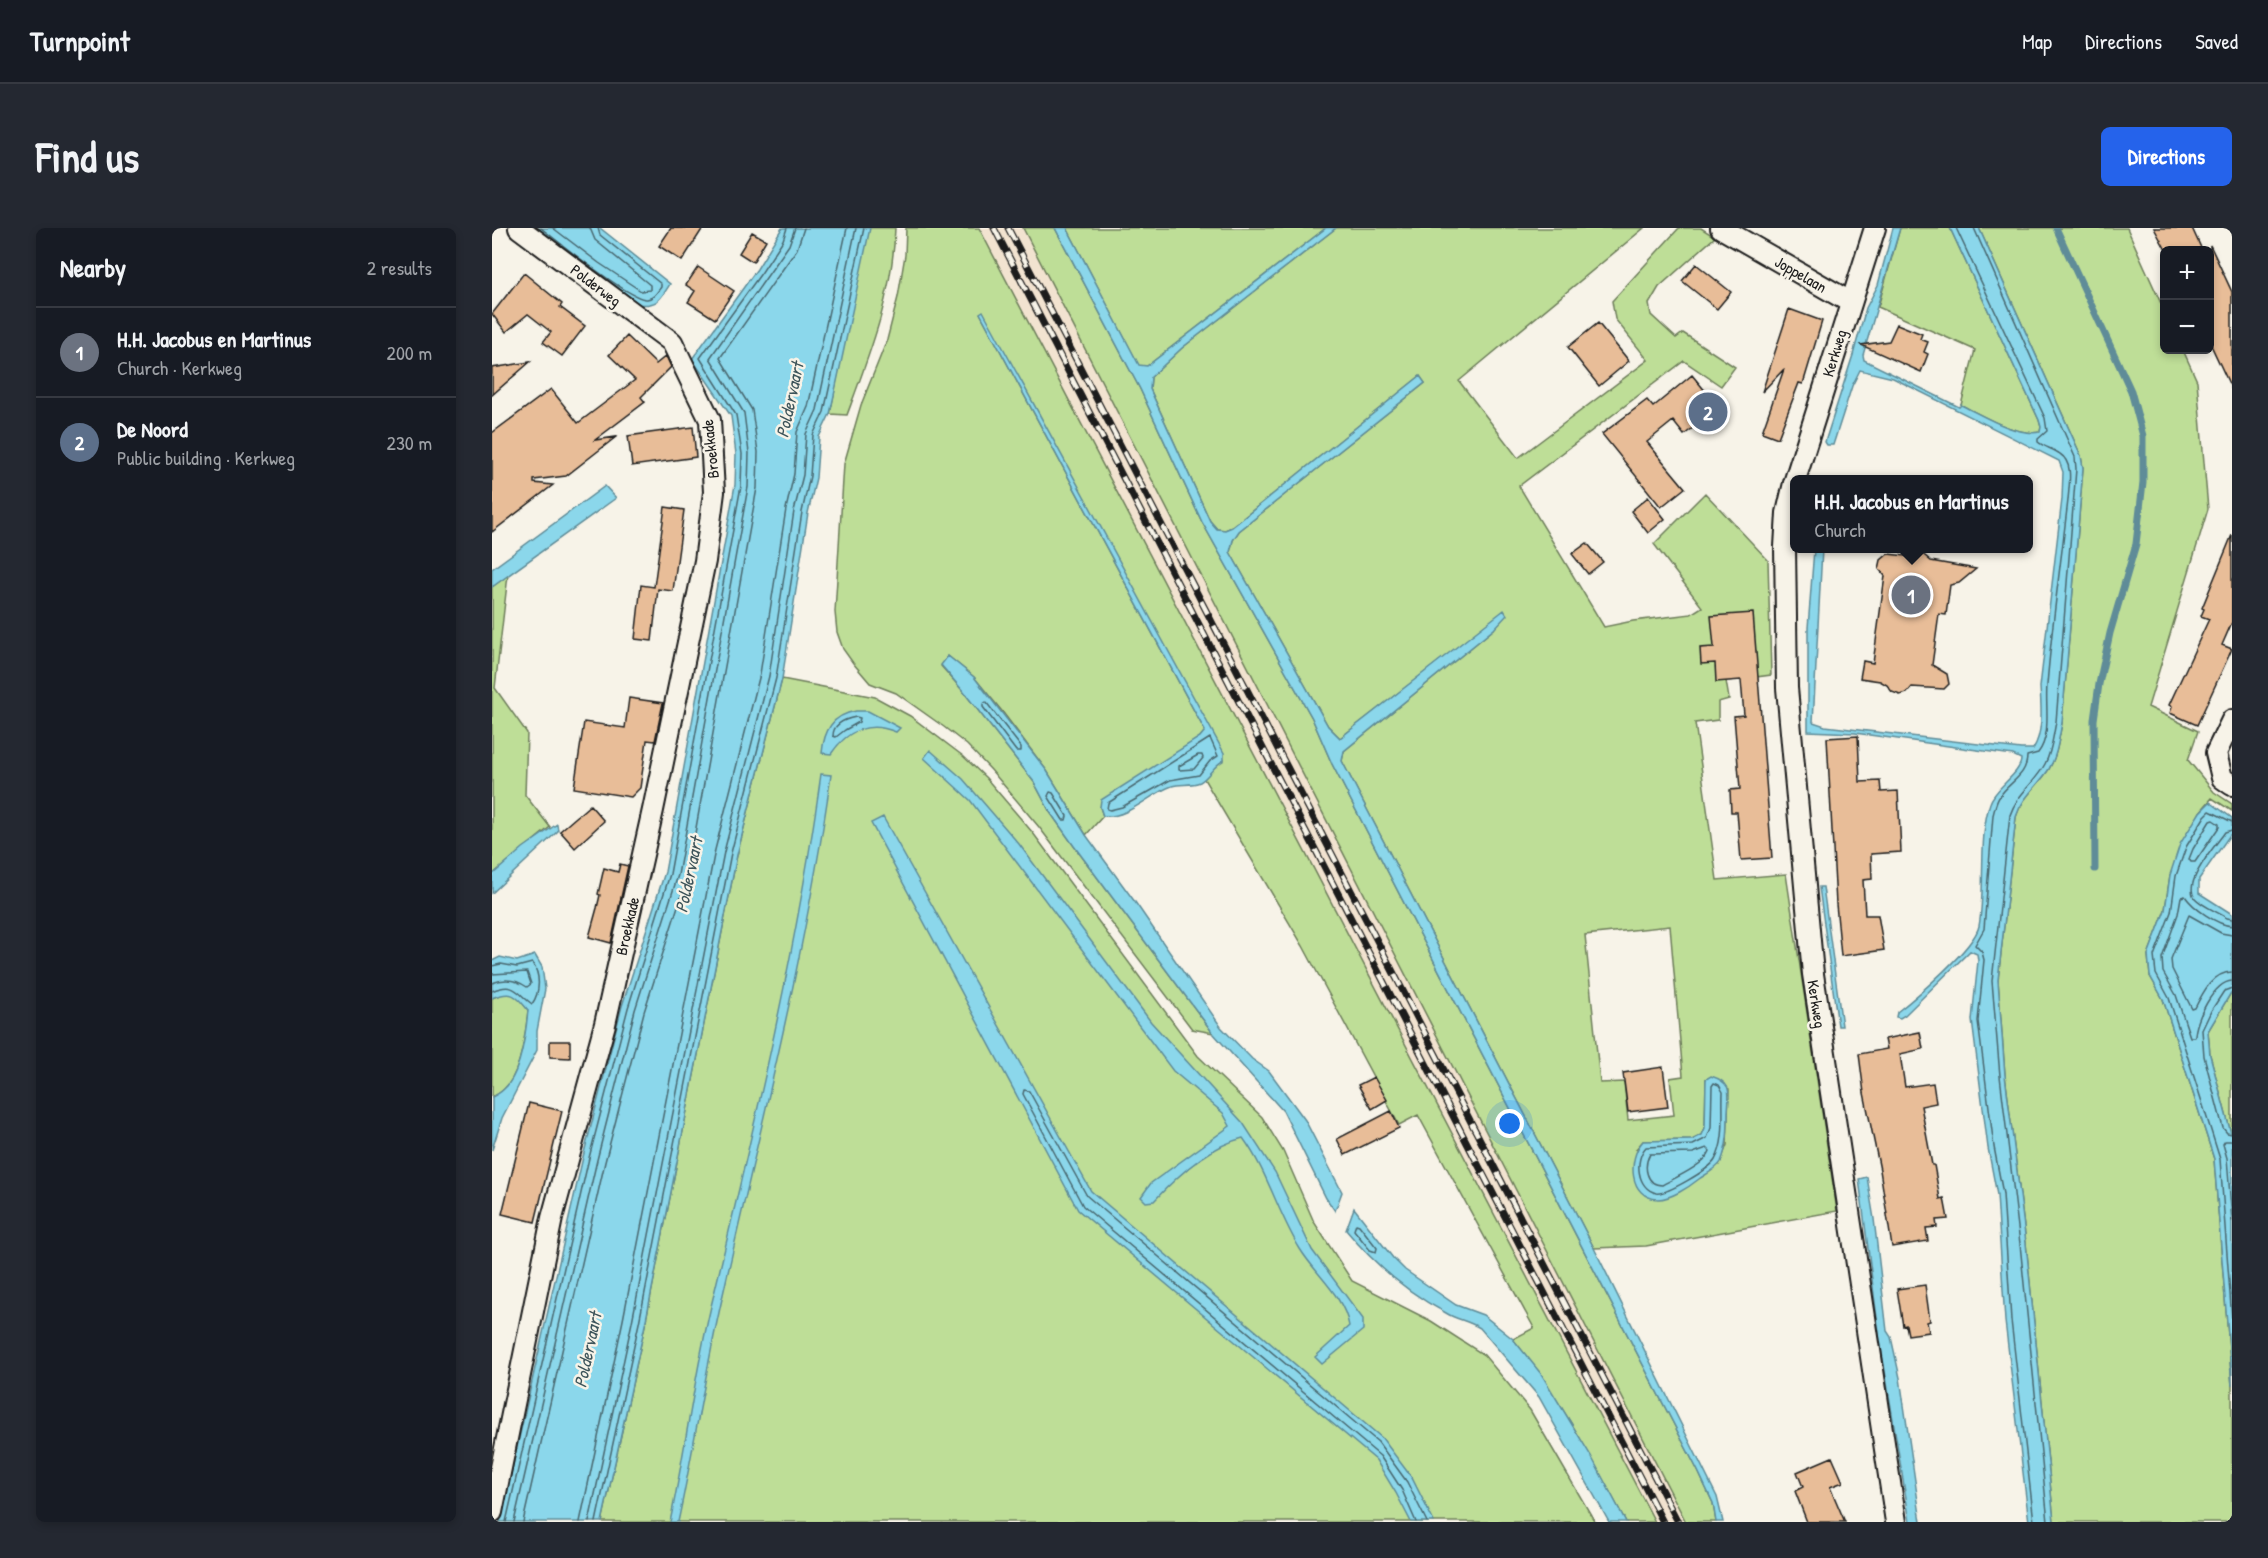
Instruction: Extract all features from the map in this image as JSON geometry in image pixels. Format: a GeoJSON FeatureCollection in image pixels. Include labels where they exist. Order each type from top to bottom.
{"type":"FeatureCollection","features":[{"type":"Feature","properties":{"kind":"street","name":"Polderweg"},"geometry":{"type":"LineString","coordinates":[[519,228],[672,342]]}},
{"type":"Feature","properties":{"kind":"street","name":"Joppelaan"},"geometry":{"type":"LineString","coordinates":[[1721,228],[1850,302]]}},
{"type":"Feature","properties":{"kind":"street","name":"Kerkweg"},"geometry":{"type":"LineString","coordinates":[[1796,475],[1875,228]]}},
{"type":"Feature","properties":{"kind":"street","name":"Broekkade"},"geometry":{"type":"LineString","coordinates":[[492,1512],[552,1218],[605,1023],[653,810],[705,561],[714,492],[711,420],[672,342]]}},
{"type":"Feature","properties":{"kind":"street","name":"Kerkweg"},"geometry":{"type":"LineString","coordinates":[[1790,499],[1785,547],[1787,688],[1811,962],[1896,1522]]}},
{"type":"Feature","properties":{"kind":"street"},"geometry":{"type":"LineString","coordinates":[[2227,782],[2217,753],[2232,720]]}},
{"type":"Feature","properties":{"kind":"shaded area"},"geometry":{"type":"Polygon","coordinates":[[[979,228],[1023,228],[1686,1522],[1655,1522],[979,228]]]}},
{"type":"Feature","properties":{"kind":"green space"},"geometry":{"type":"Polygon","coordinates":[[[867,228],[895,228],[890,276],[872,346],[847,415],[830,414],[867,228]]]}},
{"type":"Feature","properties":{"kind":"green space"},"geometry":{"type":"Polygon","coordinates":[[[906,228],[979,228],[1655,1522],[1626,1522],[1560,1405],[1513,1339],[1534,1328],[1418,1115],[1399,1125],[1303,946],[1204,779],[1214,765],[1224,760],[980,313],[1205,731],[1200,737],[1100,807],[1103,816],[1086,835],[1047,771],[974,677],[948,656],[941,666],[1034,782],[1050,812],[1074,846],[1213,1033],[1192,1029],[1039,827],[967,745],[896,693],[870,683],[843,649],[837,632],[835,612],[844,464],[861,405],[887,340],[898,297],[905,255],[906,228]]]}},
{"type":"Feature","properties":{"kind":"green space"},"geometry":{"type":"Polygon","coordinates":[[[1023,228],[1055,228],[1140,389],[1202,522],[1312,718],[1332,764],[1698,1471],[1713,1503],[1716,1522],[1686,1522],[1023,228]]]}},
{"type":"Feature","properties":{"kind":"green space"},"geometry":{"type":"Polygon","coordinates":[[[1067,228],[1326,228],[1147,366],[1139,366],[1067,228]]]}},
{"type":"Feature","properties":{"kind":"green space"},"geometry":{"type":"Polygon","coordinates":[[[1336,228],[1644,228],[1459,381],[1518,458],[1648,360],[1615,319],[1612,301],[1679,228],[1701,228],[1715,237],[1659,287],[1649,304],[1651,315],[1676,338],[1683,333],[1735,367],[1721,386],[1684,361],[1519,486],[1604,627],[1691,614],[1702,607],[1654,544],[1705,493],[1768,560],[1771,675],[1726,681],[1729,699],[1718,702],[1718,720],[1695,723],[1717,880],[1786,874],[1837,1211],[1646,1246],[1594,1248],[1342,761],[1344,751],[1494,629],[1504,611],[1340,738],[1328,726],[1230,552],[1233,540],[1239,531],[1425,383],[1420,376],[1232,527],[1225,530],[1217,529],[1210,521],[1150,389],[1151,377],[1182,348],[1336,228]],[[1670,926],[1585,935],[1600,1083],[1624,1082],[1628,1120],[1674,1115],[1670,1078],[1683,1076],[1670,926]],[[1706,1079],[1705,1128],[1702,1135],[1692,1140],[1643,1141],[1636,1149],[1719,1165],[1727,1145],[1729,1089],[1706,1079]]]}},
{"type":"Feature","properties":{"kind":"green space"},"geometry":{"type":"Polygon","coordinates":[[[1900,228],[1950,228],[2039,420],[2040,432],[2031,433],[2010,428],[1961,405],[1975,350],[1878,307],[1900,228]]]}},
{"type":"Feature","properties":{"kind":"green space"},"geometry":{"type":"Polygon","coordinates":[[[1979,228],[2127,228],[2160,301],[2160,354],[2185,354],[2197,381],[2208,509],[2148,707],[2198,731],[2188,760],[2214,792],[2232,804],[2232,811],[2212,798],[2200,812],[2170,875],[2165,910],[2148,955],[2150,976],[2163,999],[2214,1159],[2232,1386],[2232,1522],[2054,1522],[2026,1243],[2005,1075],[1998,980],[2016,817],[2022,803],[2052,764],[2062,723],[2083,468],[2081,456],[1979,228]]]}},
{"type":"Feature","properties":{"kind":"green space"},"geometry":{"type":"Polygon","coordinates":[[[508,575],[495,688],[527,733],[525,795],[550,827],[492,875],[492,587],[508,575]]]}},
{"type":"Feature","properties":{"kind":"green space"},"geometry":{"type":"Polygon","coordinates":[[[782,679],[875,697],[910,716],[963,756],[986,778],[1033,833],[1198,1056],[1262,1117],[1283,1151],[1314,1222],[1352,1281],[1431,1321],[1484,1355],[1530,1410],[1595,1522],[602,1522],[645,1325],[737,855],[782,679]]]}},
{"type":"Feature","properties":{"kind":"green space"},"geometry":{"type":"Polygon","coordinates":[[[2232,991],[2232,1137],[2210,1055],[2208,1031],[2232,991]]]}},
{"type":"Feature","properties":{"kind":"green space"},"geometry":{"type":"Polygon","coordinates":[[[504,993],[516,995],[528,1010],[527,1019],[522,1052],[515,1073],[504,1089],[492,1097],[492,998],[504,993]]]}},
{"type":"Feature","properties":{"kind":"water"},"geometry":{"type":"Polygon","coordinates":[[[531,228],[600,228],[670,284],[657,301],[649,304],[636,304],[531,228]]]}},
{"type":"Feature","properties":{"kind":"water","name":"Poldervaart"},"geometry":{"type":"Polygon","coordinates":[[[782,228],[870,228],[830,414],[819,437],[816,478],[808,513],[782,679],[737,855],[645,1325],[602,1522],[500,1522],[583,1157],[622,1006],[665,872],[735,485],[736,454],[731,416],[692,359],[757,269],[782,228]]]}},
{"type":"Feature","properties":{"kind":"water"},"geometry":{"type":"Polygon","coordinates":[[[1055,228],[1067,228],[1139,365],[1147,366],[1326,228],[1336,228],[1182,348],[1151,377],[1150,389],[1210,521],[1217,529],[1225,530],[1232,527],[1420,376],[1425,383],[1239,531],[1233,540],[1230,552],[1328,726],[1340,738],[1504,610],[1507,615],[1494,629],[1344,751],[1342,761],[1594,1248],[1717,1497],[1723,1522],[1716,1522],[1713,1503],[1698,1471],[1332,764],[1312,718],[1202,522],[1140,389],[1055,228]]]}},
{"type":"Feature","properties":{"kind":"water"},"geometry":{"type":"Polygon","coordinates":[[[1893,228],[1900,228],[1863,355],[1864,360],[1959,407],[1961,405],[2000,424],[2031,433],[2040,432],[2039,420],[1950,228],[1979,228],[2081,456],[2083,468],[2062,723],[2052,764],[2022,803],[2016,817],[1998,980],[2005,1075],[2026,1243],[2054,1522],[2029,1522],[2005,1321],[1997,1195],[1988,1148],[1972,1020],[1977,954],[1970,951],[1905,1015],[1900,1018],[1896,1017],[1897,1012],[1956,959],[1975,935],[1981,912],[1986,817],[1993,797],[2017,770],[2021,759],[2013,755],[1855,733],[1808,731],[1808,628],[1814,553],[1822,553],[1813,722],[1825,726],[2033,749],[2040,727],[2040,687],[2062,499],[2063,472],[2059,461],[1893,378],[1860,370],[1852,386],[1833,445],[1827,445],[1825,442],[1866,308],[1878,285],[1893,228]]]}},
{"type":"Feature","properties":{"kind":"water"},"geometry":{"type":"Polygon","coordinates":[[[983,311],[1224,753],[1224,760],[1200,782],[1172,786],[1121,814],[1103,816],[1100,807],[1101,800],[1200,737],[1205,731],[980,313],[983,311]]]}},
{"type":"Feature","properties":{"kind":"water"},"geometry":{"type":"Polygon","coordinates":[[[605,486],[616,498],[492,587],[492,569],[605,486]]]}},
{"type":"Feature","properties":{"kind":"water"},"geometry":{"type":"Polygon","coordinates":[[[948,656],[974,677],[1047,771],[1086,835],[1221,1027],[1252,1059],[1269,1071],[1305,1120],[1342,1192],[1335,1211],[1326,1198],[1283,1111],[1213,1033],[1074,846],[1050,812],[1034,782],[941,665],[948,656]]]}},
{"type":"Feature","properties":{"kind":"water"},"geometry":{"type":"Polygon","coordinates":[[[856,711],[868,711],[900,728],[896,732],[877,727],[859,730],[844,739],[831,754],[822,753],[827,731],[835,720],[856,711]]]}},
{"type":"Feature","properties":{"kind":"water"},"geometry":{"type":"Polygon","coordinates":[[[930,750],[963,779],[1019,844],[1151,1022],[1243,1123],[1275,1172],[1312,1250],[1363,1319],[1363,1330],[1322,1364],[1315,1357],[1349,1326],[1346,1315],[1336,1295],[1306,1259],[1292,1236],[1252,1151],[1243,1138],[1206,1155],[1154,1201],[1146,1202],[1141,1197],[1151,1183],[1230,1126],[1223,1113],[1173,1071],[970,800],[924,758],[930,750]]]}},
{"type":"Feature","properties":{"kind":"water"},"geometry":{"type":"Polygon","coordinates":[[[821,774],[831,775],[796,973],[716,1327],[678,1522],[670,1522],[707,1322],[760,1100],[787,970],[821,774]]]}},
{"type":"Feature","properties":{"kind":"water"},"geometry":{"type":"Polygon","coordinates":[[[2210,802],[2232,818],[2232,832],[2199,879],[2199,893],[2232,914],[2232,991],[2208,1031],[2210,1055],[2232,1137],[2232,1386],[2214,1159],[2163,999],[2150,976],[2148,955],[2165,910],[2170,875],[2180,844],[2200,812],[2210,802]]]}},
{"type":"Feature","properties":{"kind":"water"},"geometry":{"type":"Polygon","coordinates":[[[883,817],[1091,1191],[1382,1438],[1412,1478],[1434,1522],[1411,1522],[1376,1460],[1078,1210],[871,823],[883,817]]]}},
{"type":"Feature","properties":{"kind":"water"},"geometry":{"type":"Polygon","coordinates":[[[557,824],[558,831],[492,893],[492,875],[523,848],[557,824]]]}},
{"type":"Feature","properties":{"kind":"water"},"geometry":{"type":"Polygon","coordinates":[[[1819,887],[1823,887],[1842,1026],[1838,1026],[1819,887]]]}},
{"type":"Feature","properties":{"kind":"water"},"geometry":{"type":"Polygon","coordinates":[[[535,955],[542,967],[545,989],[537,1031],[537,1050],[502,1118],[492,1150],[492,1097],[504,1089],[515,1073],[522,1052],[528,1010],[513,995],[504,994],[492,998],[492,961],[500,957],[517,961],[535,955]]]}},
{"type":"Feature","properties":{"kind":"water"},"geometry":{"type":"Polygon","coordinates":[[[1711,1076],[1726,1085],[1729,1094],[1727,1137],[1721,1162],[1674,1195],[1658,1199],[1648,1197],[1636,1185],[1634,1176],[1633,1167],[1638,1149],[1643,1141],[1692,1140],[1702,1135],[1705,1128],[1706,1079],[1711,1076]]]}},
{"type":"Feature","properties":{"kind":"water"},"geometry":{"type":"Polygon","coordinates":[[[1867,1177],[1887,1331],[1891,1337],[1900,1378],[1921,1522],[1910,1522],[1880,1341],[1859,1179],[1867,1177]]]}},
{"type":"Feature","properties":{"kind":"water"},"geometry":{"type":"Polygon","coordinates":[[[1354,1208],[1405,1270],[1456,1305],[1483,1315],[1513,1339],[1542,1375],[1591,1456],[1626,1522],[1609,1522],[1539,1397],[1480,1328],[1431,1305],[1392,1277],[1357,1243],[1346,1230],[1354,1208]]]}},
{"type":"Feature","properties":{"kind":"building"},"geometry":{"type":"Polygon","coordinates":[[[671,228],[703,228],[682,261],[659,246],[671,228]]]}},
{"type":"Feature","properties":{"kind":"building"},"geometry":{"type":"Polygon","coordinates":[[[2154,228],[2192,228],[2200,246],[2164,246],[2154,228]]]}},
{"type":"Feature","properties":{"kind":"building"},"geometry":{"type":"Polygon","coordinates":[[[752,232],[766,240],[753,262],[739,253],[752,232]]]}},
{"type":"Feature","properties":{"kind":"building"},"geometry":{"type":"Polygon","coordinates":[[[2214,254],[2232,292],[2232,390],[2214,352],[2214,254]]]}},
{"type":"Feature","properties":{"kind":"building"},"geometry":{"type":"Polygon","coordinates":[[[1696,264],[1731,292],[1717,309],[1682,281],[1696,264]]]}},
{"type":"Feature","properties":{"kind":"building"},"geometry":{"type":"Polygon","coordinates":[[[698,267],[734,291],[715,319],[688,302],[695,291],[686,285],[698,267]]]}},
{"type":"Feature","properties":{"kind":"building"},"geometry":{"type":"Polygon","coordinates":[[[524,273],[562,304],[560,307],[585,326],[562,356],[543,342],[551,332],[528,314],[506,332],[492,314],[524,273]]]}},
{"type":"Feature","properties":{"kind":"building"},"geometry":{"type":"Polygon","coordinates":[[[1789,309],[1822,321],[1803,384],[1799,383],[1778,438],[1762,432],[1784,369],[1762,392],[1789,309]]]}},
{"type":"Feature","properties":{"kind":"building"},"geometry":{"type":"Polygon","coordinates":[[[1598,323],[1629,361],[1599,386],[1568,347],[1598,323]]]}},
{"type":"Feature","properties":{"kind":"building"},"geometry":{"type":"Polygon","coordinates":[[[1897,324],[1922,334],[1920,339],[1928,342],[1924,352],[1928,354],[1921,372],[1861,345],[1889,341],[1897,324]]]}},
{"type":"Feature","properties":{"kind":"building"},"geometry":{"type":"Polygon","coordinates":[[[627,336],[656,364],[666,356],[671,367],[641,397],[645,402],[595,440],[616,437],[566,476],[534,480],[534,483],[553,485],[492,532],[492,433],[551,389],[578,423],[635,380],[609,355],[627,336]]]}},
{"type":"Feature","properties":{"kind":"building"},"geometry":{"type":"Polygon","coordinates":[[[530,362],[492,395],[492,368],[530,362]]]}},
{"type":"Feature","properties":{"kind":"building"},"geometry":{"type":"Polygon","coordinates":[[[1692,375],[1721,410],[1708,421],[1703,420],[1684,435],[1673,421],[1647,442],[1685,488],[1661,507],[1602,434],[1647,400],[1653,407],[1692,375]]]}},
{"type":"Feature","properties":{"kind":"building"},"geometry":{"type":"Polygon","coordinates":[[[693,427],[696,457],[632,466],[628,436],[693,427]]]}},
{"type":"Feature","properties":{"kind":"building"},"geometry":{"type":"Polygon","coordinates":[[[1648,497],[1665,519],[1648,533],[1631,511],[1648,497]]]}},
{"type":"Feature","properties":{"kind":"building"},"geometry":{"type":"Polygon","coordinates":[[[665,507],[684,510],[673,591],[658,589],[652,641],[635,639],[641,585],[654,587],[665,507]]]}},
{"type":"Feature","properties":{"kind":"building"},"geometry":{"type":"Polygon","coordinates":[[[2232,535],[2232,622],[2222,645],[2232,649],[2197,725],[2170,713],[2172,707],[2169,705],[2209,619],[2201,616],[2204,609],[2202,608],[2232,535]]]}},
{"type":"Feature","properties":{"kind":"building"},"geometry":{"type":"Polygon","coordinates":[[[1587,543],[1603,562],[1588,574],[1572,554],[1587,543]]]}},
{"type":"Feature","properties":{"kind":"building"},"geometry":{"type":"Polygon","coordinates":[[[1910,553],[1922,553],[1931,561],[1976,569],[1959,583],[1950,585],[1946,615],[1939,614],[1932,665],[1947,674],[1949,684],[1944,689],[1912,687],[1907,693],[1900,695],[1892,692],[1880,681],[1860,678],[1863,661],[1873,663],[1885,576],[1879,569],[1881,560],[1888,554],[1906,556],[1910,553]]]}},
{"type":"Feature","properties":{"kind":"building"},"geometry":{"type":"Polygon","coordinates":[[[1753,613],[1772,858],[1741,860],[1737,812],[1731,812],[1730,790],[1740,789],[1734,716],[1744,715],[1741,680],[1716,682],[1715,663],[1701,664],[1700,648],[1714,647],[1711,616],[1753,613]]]}},
{"type":"Feature","properties":{"kind":"building"},"geometry":{"type":"Polygon","coordinates":[[[629,698],[663,703],[655,741],[647,740],[640,788],[631,797],[574,788],[584,722],[625,728],[629,698]]]}},
{"type":"Feature","properties":{"kind":"building"},"geometry":{"type":"Polygon","coordinates":[[[1858,736],[1860,782],[1880,781],[1881,792],[1898,791],[1901,852],[1871,854],[1872,879],[1863,880],[1865,915],[1878,915],[1884,950],[1841,956],[1827,738],[1858,736]]]}},
{"type":"Feature","properties":{"kind":"building"},"geometry":{"type":"Polygon","coordinates":[[[590,805],[604,821],[575,848],[560,831],[590,805]]]}},
{"type":"Feature","properties":{"kind":"building"},"geometry":{"type":"Polygon","coordinates":[[[620,864],[628,866],[611,943],[589,937],[600,895],[598,894],[604,868],[618,872],[620,864]]]}},
{"type":"Feature","properties":{"kind":"building"},"geometry":{"type":"Polygon","coordinates":[[[1920,1032],[1923,1049],[1900,1054],[1905,1087],[1933,1083],[1936,1103],[1921,1106],[1940,1199],[1944,1198],[1948,1219],[1936,1220],[1937,1227],[1926,1228],[1928,1241],[1892,1247],[1859,1054],[1887,1049],[1885,1039],[1920,1032]]]}},
{"type":"Feature","properties":{"kind":"building"},"geometry":{"type":"Polygon","coordinates":[[[550,1041],[570,1041],[570,1058],[550,1057],[550,1041]]]}},
{"type":"Feature","properties":{"kind":"building"},"geometry":{"type":"Polygon","coordinates":[[[1663,1067],[1668,1107],[1628,1112],[1623,1073],[1663,1067]]]}},
{"type":"Feature","properties":{"kind":"building"},"geometry":{"type":"Polygon","coordinates":[[[1374,1077],[1387,1100],[1372,1109],[1358,1085],[1374,1077]]]}},
{"type":"Feature","properties":{"kind":"building"},"geometry":{"type":"Polygon","coordinates":[[[529,1103],[562,1111],[535,1222],[502,1214],[529,1103]]]}},
{"type":"Feature","properties":{"kind":"building"},"geometry":{"type":"Polygon","coordinates":[[[1391,1111],[1399,1128],[1345,1155],[1337,1139],[1391,1111]]]}},
{"type":"Feature","properties":{"kind":"building"},"geometry":{"type":"Polygon","coordinates":[[[1925,1285],[1930,1321],[1927,1322],[1929,1332],[1908,1335],[1906,1325],[1903,1326],[1897,1289],[1925,1285]]]}},
{"type":"Feature","properties":{"kind":"building"},"geometry":{"type":"Polygon","coordinates":[[[1832,1457],[1843,1482],[1830,1487],[1845,1522],[1807,1522],[1795,1491],[1803,1487],[1797,1472],[1832,1457]]]}},
{"type":"Feature","properties":{"kind":"waterway"},"geometry":{"type":"LineString","coordinates":[[2056,228],[2131,391],[2143,436],[2143,482],[2136,544],[2110,633],[2094,720],[2095,869]]}},
{"type":"Feature","properties":{"kind":"railway"},"geometry":{"type":"LineString","coordinates":[[994,228],[1663,1522]]}},
{"type":"Feature","properties":{"kind":"railway"},"geometry":{"type":"LineString","coordinates":[[1008,228],[1678,1522]]}},
{"type":"Feature","properties":{"kind":"place","name":"De Noord"},"geometry":{"type":"Point","coordinates":[1708,412]}},
{"type":"Feature","properties":{"kind":"place","name":"H.H. Jacobus en Martinus"},"geometry":{"type":"Point","coordinates":[1911,595]}}]}
